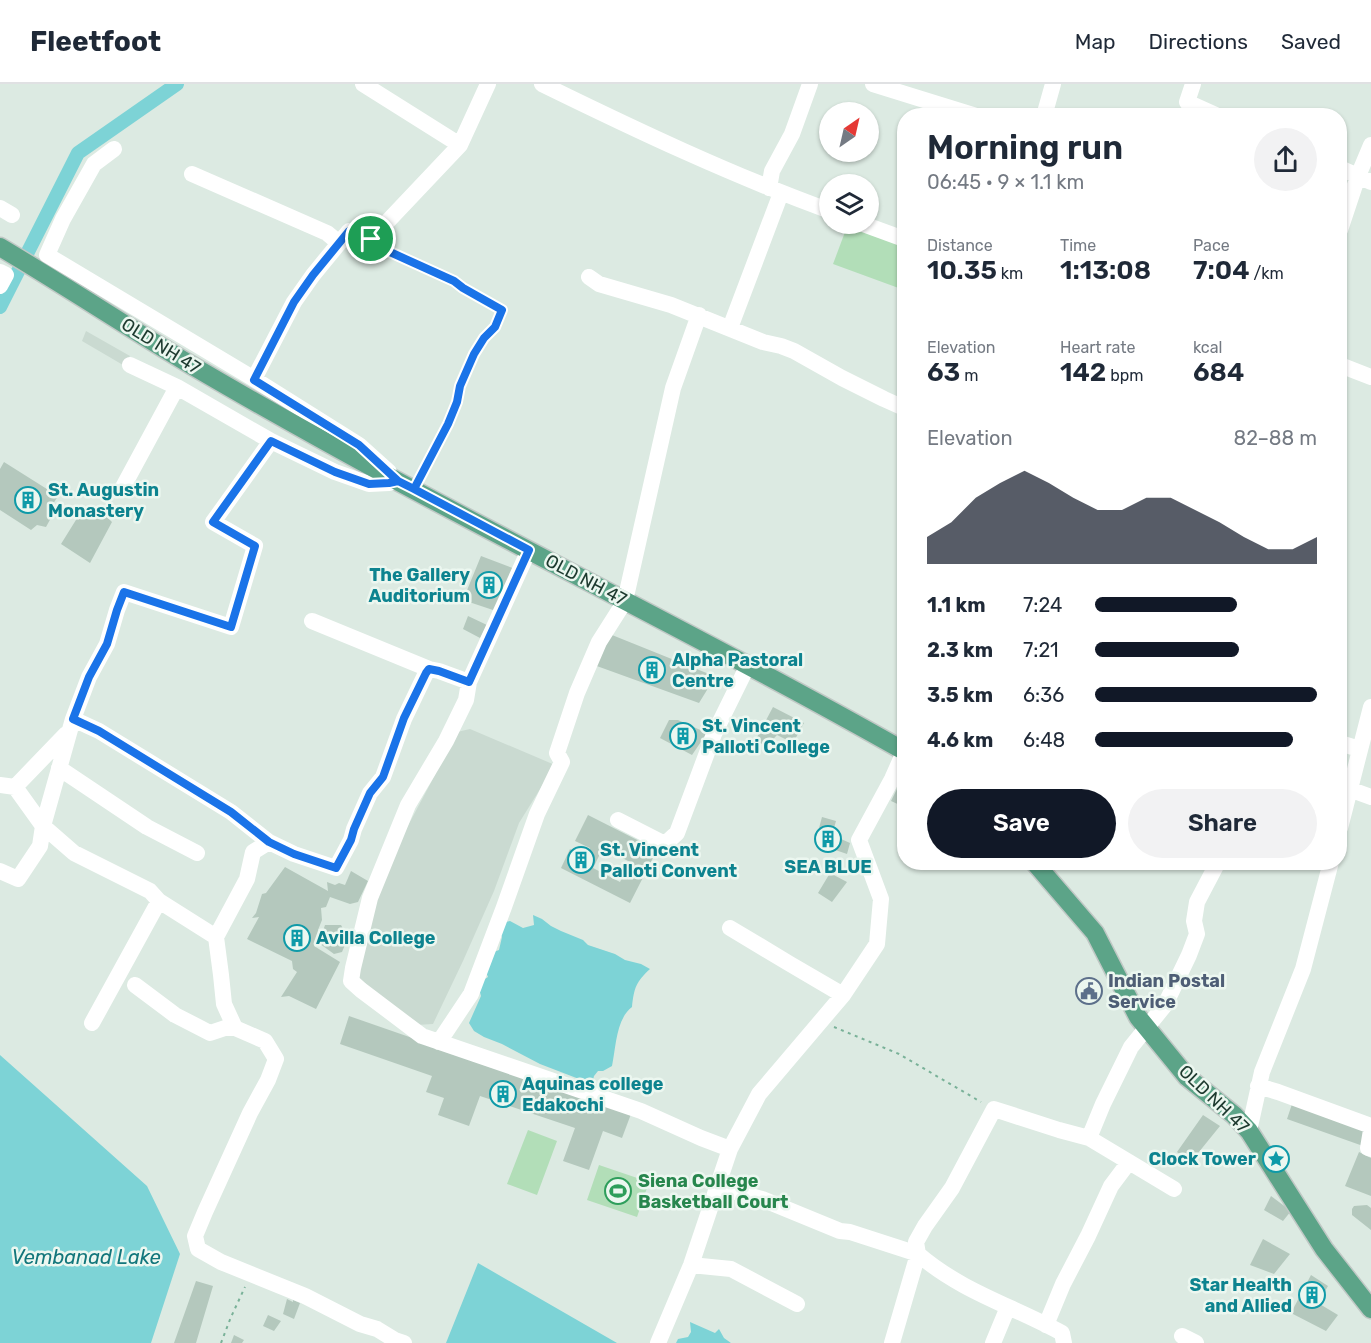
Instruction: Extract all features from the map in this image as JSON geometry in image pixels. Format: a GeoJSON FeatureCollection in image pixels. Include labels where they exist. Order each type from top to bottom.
{"type":"FeatureCollection","features":[{"type":"Feature","properties":{"kind":"main road","name":"OLD NH 47"},"geometry":{"type":"LineString","coordinates":[[0,247],[190,364],[406,485],[808,696],[897,747]]}},
{"type":"Feature","properties":{"kind":"main road","name":"OLD NH 47"},"geometry":{"type":"LineString","coordinates":[[1041,870],[1095,933],[1138,1017],[1187,1077],[1234,1114],[1249,1131],[1324,1249],[1371,1309]]}},
{"type":"Feature","properties":{"kind":"street"},"geometry":{"type":"LineString","coordinates":[[363,84],[460,145]]}},
{"type":"Feature","properties":{"kind":"street"},"geometry":{"type":"LineString","coordinates":[[254,380],[294,302],[339,243],[349,231],[371,239],[460,145],[488,84]]}},
{"type":"Feature","properties":{"kind":"street"},"geometry":{"type":"LineString","coordinates":[[542,84],[655,138],[819,207]]}},
{"type":"Feature","properties":{"kind":"street"},"geometry":{"type":"LineString","coordinates":[[730,328],[775,190],[772,171],[792,134],[810,84]]}},
{"type":"Feature","properties":{"kind":"street"},"geometry":{"type":"LineString","coordinates":[[873,84],[950,108]]}},
{"type":"Feature","properties":{"kind":"street"},"geometry":{"type":"LineString","coordinates":[[1046,108],[1053,84]]}},
{"type":"Feature","properties":{"kind":"street"},"geometry":{"type":"LineString","coordinates":[[1193,84],[1188,102],[1201,108]]}},
{"type":"Feature","properties":{"kind":"street"},"geometry":{"type":"LineString","coordinates":[[1347,215],[1364,179],[1371,145]]}},
{"type":"Feature","properties":{"kind":"street"},"geometry":{"type":"LineString","coordinates":[[114,149],[94,164],[63,219],[47,255],[359,445],[406,485]]}},
{"type":"Feature","properties":{"kind":"street"},"geometry":{"type":"LineString","coordinates":[[1347,171],[1364,179]]}},
{"type":"Feature","properties":{"kind":"street"},"geometry":{"type":"LineString","coordinates":[[192,174],[327,233],[339,243]]}},
{"type":"Feature","properties":{"kind":"street"},"geometry":{"type":"LineString","coordinates":[[879,230],[897,236]]}},
{"type":"Feature","properties":{"kind":"street"},"geometry":{"type":"LineString","coordinates":[[0,272],[6,275],[0,286]]}},
{"type":"Feature","properties":{"kind":"street"},"geometry":{"type":"LineString","coordinates":[[589,277],[599,284],[671,305],[763,342],[794,351],[897,405]]}},
{"type":"Feature","properties":{"kind":"street"},"geometry":{"type":"LineString","coordinates":[[439,1042],[471,993],[537,814],[562,762],[557,753],[576,693],[599,642],[625,601],[674,388],[699,315]]}},
{"type":"Feature","properties":{"kind":"street"},"geometry":{"type":"LineString","coordinates":[[130,365],[177,387],[271,441],[335,472],[369,484],[406,485]]}},
{"type":"Feature","properties":{"kind":"street"},"geometry":{"type":"LineString","coordinates":[[1347,367],[1371,377]]}},
{"type":"Feature","properties":{"kind":"street"},"geometry":{"type":"LineString","coordinates":[[123,487],[177,387]]}},
{"type":"Feature","properties":{"kind":"street"},"geometry":{"type":"LineString","coordinates":[[0,871],[18,879],[40,846],[43,826],[71,725],[89,677],[107,644],[124,592],[231,627],[255,546],[213,522],[271,441]]}},
{"type":"Feature","properties":{"kind":"street"},"geometry":{"type":"LineString","coordinates":[[529,550],[469,682],[466,700],[446,741],[408,805],[370,898],[352,968],[351,981],[422,1035],[641,1111],[730,1149]]}},
{"type":"Feature","properties":{"kind":"street"},"geometry":{"type":"LineString","coordinates":[[312,621],[429,669],[469,682]]}},
{"type":"Feature","properties":{"kind":"street"},"geometry":{"type":"LineString","coordinates":[[618,820],[665,844],[677,833],[714,734],[748,665]]}},
{"type":"Feature","properties":{"kind":"street"},"geometry":{"type":"LineString","coordinates":[[71,725],[99,731],[231,812],[269,842],[294,854],[336,868],[351,840],[370,793],[383,777],[404,718],[429,669]]}},
{"type":"Feature","properties":{"kind":"street"},"geometry":{"type":"LineString","coordinates":[[1347,798],[1371,708]]}},
{"type":"Feature","properties":{"kind":"street"},"geometry":{"type":"LineString","coordinates":[[71,725],[7,786],[43,826],[74,853],[150,891],[159,901],[216,937]]}},
{"type":"Feature","properties":{"kind":"street"},"geometry":{"type":"LineString","coordinates":[[1347,745],[1359,749]]}},
{"type":"Feature","properties":{"kind":"street"},"geometry":{"type":"LineString","coordinates":[[658,1343],[691,1265],[730,1149],[759,1094],[843,995],[877,944],[881,899],[859,840],[897,767]]}},
{"type":"Feature","properties":{"kind":"street"},"geometry":{"type":"LineString","coordinates":[[59,768],[147,827],[196,853]]}},
{"type":"Feature","properties":{"kind":"street"},"geometry":{"type":"LineString","coordinates":[[1349,789],[1371,797]]}},
{"type":"Feature","properties":{"kind":"street"},"geometry":{"type":"LineString","coordinates":[[235,1028],[224,1004],[216,937],[247,879],[253,852],[269,842]]}},
{"type":"Feature","properties":{"kind":"street"},"geometry":{"type":"LineString","coordinates":[[1089,1138],[1131,1047],[1165,1005],[1189,955],[1197,934],[1194,921],[1197,902],[1214,870]]}},
{"type":"Feature","properties":{"kind":"street"},"geometry":{"type":"LineString","coordinates":[[1249,1131],[1262,1072],[1303,969],[1329,870]]}},
{"type":"Feature","properties":{"kind":"street"},"geometry":{"type":"LineString","coordinates":[[92,1023],[159,901]]}},
{"type":"Feature","properties":{"kind":"street"},"geometry":{"type":"LineString","coordinates":[[730,928],[843,995]]}},
{"type":"Feature","properties":{"kind":"street"},"geometry":{"type":"LineString","coordinates":[[135,985],[175,1015],[210,1033],[225,1028],[235,1028],[265,1041],[276,1059],[195,1236],[198,1249],[221,1262],[305,1296],[404,1343]]}},
{"type":"Feature","properties":{"kind":"street"},"geometry":{"type":"LineString","coordinates":[[1258,1086],[1371,1126]]}},
{"type":"Feature","properties":{"kind":"street"},"geometry":{"type":"LineString","coordinates":[[892,1343],[918,1254],[916,1242],[952,1188],[994,1110],[1089,1138],[1174,1189]]}},
{"type":"Feature","properties":{"kind":"street"},"geometry":{"type":"LineString","coordinates":[[1371,1130],[1368,1148],[1371,1149]]}},
{"type":"Feature","properties":{"kind":"street"},"geometry":{"type":"LineString","coordinates":[[1046,1325],[1062,1284],[1111,1186],[1129,1162]]}},
{"type":"Feature","properties":{"kind":"street"},"geometry":{"type":"LineString","coordinates":[[717,1187],[762,1199],[840,1231],[850,1232],[918,1254],[953,1280],[1062,1333],[1064,1343]]}},
{"type":"Feature","properties":{"kind":"street"},"geometry":{"type":"LineString","coordinates":[[691,1265],[731,1269],[797,1304]]}},
{"type":"Feature","properties":{"kind":"street"},"geometry":{"type":"LineString","coordinates":[[993,1343],[1008,1307]]}},
{"type":"Feature","properties":{"kind":"path"},"geometry":{"type":"LineString","coordinates":[[371,239],[390,252],[454,281],[502,310],[495,327],[484,338],[474,354],[460,386],[457,402],[432,457],[406,485]]}},
{"type":"Feature","properties":{"kind":"path"},"geometry":{"type":"LineString","coordinates":[[820,1021],[899,1054],[994,1110]]}},
{"type":"Feature","properties":{"kind":"path"},"geometry":{"type":"LineString","coordinates":[[221,1343],[250,1274]]}},
{"type":"Feature","properties":{"kind":"shaded area"},"geometry":{"type":"Polygon","coordinates":[[[86,331],[130,356],[123,365],[82,341],[86,331]]]}},
{"type":"Feature","properties":{"kind":"shaded area"},"geometry":{"type":"Polygon","coordinates":[[[470,729],[555,765],[519,823],[494,891],[433,1024],[416,1025],[354,982],[371,914],[395,850],[435,775],[450,740],[457,732],[470,729]]]}},
{"type":"Feature","properties":{"kind":"green space"},"geometry":{"type":"Polygon","coordinates":[[[879,232],[897,239],[897,287],[833,264],[844,234],[879,232]]]}},
{"type":"Feature","properties":{"kind":"green space"},"geometry":{"type":"Polygon","coordinates":[[[528,1130],[557,1141],[537,1195],[507,1184],[528,1130]]]}},
{"type":"Feature","properties":{"kind":"green space","name":"Siena College Basketball Court"},"geometry":{"type":"Polygon","coordinates":[[[599,1165],[649,1182],[637,1217],[587,1200],[599,1165]]]}},
{"type":"Feature","properties":{"kind":"water"},"geometry":{"type":"Polygon","coordinates":[[[533,915],[583,940],[588,945],[650,969],[636,986],[632,1007],[620,1026],[612,1066],[598,1071],[592,1084],[540,1064],[484,1037],[474,1031],[469,1023],[481,996],[478,985],[488,977],[486,972],[491,953],[499,950],[502,937],[498,930],[502,923],[510,921],[523,928],[534,925],[533,915]]]}},
{"type":"Feature","properties":{"kind":"water","name":"Vembanad Lake"},"geometry":{"type":"Polygon","coordinates":[[[0,1055],[147,1186],[180,1254],[151,1343],[0,1343],[0,1055]]]}},
{"type":"Feature","properties":{"kind":"water"},"geometry":{"type":"Polygon","coordinates":[[[478,1263],[617,1343],[446,1343],[478,1263]]]}},
{"type":"Feature","properties":{"kind":"water"},"geometry":{"type":"Polygon","coordinates":[[[690,1322],[715,1333],[719,1329],[724,1338],[731,1343],[676,1343],[678,1339],[688,1337],[691,1332],[690,1322]]]}},
{"type":"Feature","properties":{"kind":"building","name":"St. Augustin Monastery"},"geometry":{"type":"Polygon","coordinates":[[[4,462],[58,496],[53,504],[57,507],[46,527],[37,525],[31,530],[0,510],[0,469],[4,462]]]}},
{"type":"Feature","properties":{"kind":"building"},"geometry":{"type":"Polygon","coordinates":[[[84,507],[102,512],[112,522],[90,563],[61,544],[84,507]]]}},
{"type":"Feature","properties":{"kind":"building","name":"The Gallery Auditorium"},"geometry":{"type":"Polygon","coordinates":[[[481,556],[515,569],[496,611],[463,600],[481,556]]]}},
{"type":"Feature","properties":{"kind":"building"},"geometry":{"type":"Polygon","coordinates":[[[468,616],[487,625],[480,638],[463,629],[468,616]]]}},
{"type":"Feature","properties":{"kind":"building","name":"Alpha Pastoral Centre"},"geometry":{"type":"Polygon","coordinates":[[[612,635],[709,674],[707,690],[699,703],[594,665],[612,635]]]}},
{"type":"Feature","properties":{"kind":"building"},"geometry":{"type":"Polygon","coordinates":[[[773,707],[804,723],[793,743],[777,735],[767,746],[755,741],[773,707]]]}},
{"type":"Feature","properties":{"kind":"building","name":"St. Vincent Palloti College"},"geometry":{"type":"Polygon","coordinates":[[[669,720],[678,720],[707,733],[692,755],[660,738],[669,720]]]}},
{"type":"Feature","properties":{"kind":"building"},"geometry":{"type":"Polygon","coordinates":[[[897,789],[897,804],[891,801],[897,789]]]}},
{"type":"Feature","properties":{"kind":"building","name":"St. Vincent Palloti Convent"},"geometry":{"type":"Polygon","coordinates":[[[588,815],[657,850],[630,903],[561,868],[570,849],[585,857],[590,848],[575,841],[588,815]],[[603,848],[593,868],[620,882],[630,862],[603,848]]]}},
{"type":"Feature","properties":{"kind":"building","name":"SEA BLUE"},"geometry":{"type":"Polygon","coordinates":[[[822,817],[836,821],[832,835],[850,843],[847,854],[815,843],[822,817]]]}},
{"type":"Feature","properties":{"kind":"building","name":"Avilla College"},"geometry":{"type":"Polygon","coordinates":[[[285,867],[328,891],[327,882],[345,885],[351,871],[368,881],[358,902],[350,904],[330,897],[326,907],[321,908],[322,920],[318,930],[323,931],[325,925],[341,925],[348,938],[342,952],[334,954],[316,941],[314,946],[340,962],[316,1009],[289,996],[281,997],[297,972],[293,969],[292,961],[247,939],[259,917],[252,918],[262,894],[266,893],[285,867]]]}},
{"type":"Feature","properties":{"kind":"building"},"geometry":{"type":"Polygon","coordinates":[[[830,873],[847,882],[832,902],[818,893],[830,873]]]}},
{"type":"Feature","properties":{"kind":"building","name":"Indian Postal Service"},"geometry":{"type":"Polygon","coordinates":[[[1088,978],[1096,981],[1102,987],[1091,1002],[1077,994],[1088,978]]]}},
{"type":"Feature","properties":{"kind":"building","name":"Aquinas college Edakochi"},"geometry":{"type":"Polygon","coordinates":[[[349,1016],[631,1114],[622,1138],[603,1131],[589,1170],[563,1161],[575,1128],[480,1096],[469,1126],[438,1115],[444,1098],[426,1092],[432,1076],[340,1044],[349,1016]]]}},
{"type":"Feature","properties":{"kind":"building"},"geometry":{"type":"Polygon","coordinates":[[[1293,1101],[1367,1127],[1363,1146],[1287,1119],[1293,1101]]]}},
{"type":"Feature","properties":{"kind":"building"},"geometry":{"type":"Polygon","coordinates":[[[1203,1115],[1220,1126],[1190,1163],[1177,1152],[1203,1115]]]}},
{"type":"Feature","properties":{"kind":"building"},"geometry":{"type":"Polygon","coordinates":[[[1359,1152],[1371,1158],[1371,1196],[1345,1186],[1359,1152]]]}},
{"type":"Feature","properties":{"kind":"building"},"geometry":{"type":"Polygon","coordinates":[[[1271,1196],[1291,1211],[1283,1221],[1264,1210],[1271,1196]]]}},
{"type":"Feature","properties":{"kind":"building"},"geometry":{"type":"Polygon","coordinates":[[[1367,1205],[1371,1208],[1371,1230],[1352,1215],[1354,1206],[1367,1205]]]}},
{"type":"Feature","properties":{"kind":"building"},"geometry":{"type":"Polygon","coordinates":[[[1263,1239],[1290,1254],[1274,1274],[1250,1265],[1263,1239]]]}},
{"type":"Feature","properties":{"kind":"building","name":"Star Health and Allied"},"geometry":{"type":"Polygon","coordinates":[[[1311,1275],[1328,1286],[1318,1303],[1338,1315],[1326,1331],[1291,1313],[1311,1275]]]}},
{"type":"Feature","properties":{"kind":"building"},"geometry":{"type":"Polygon","coordinates":[[[196,1281],[213,1286],[196,1343],[174,1343],[196,1281]]]}},
{"type":"Feature","properties":{"kind":"building"},"geometry":{"type":"Polygon","coordinates":[[[287,1299],[300,1303],[294,1319],[283,1314],[287,1299]]]}},
{"type":"Feature","properties":{"kind":"building"},"geometry":{"type":"Polygon","coordinates":[[[268,1315],[281,1321],[274,1331],[263,1326],[268,1315]]]}},
{"type":"Feature","properties":{"kind":"building"},"geometry":{"type":"Polygon","coordinates":[[[234,1335],[244,1340],[242,1343],[231,1343],[234,1335]]]}},
{"type":"Feature","properties":{"kind":"waterway"},"geometry":{"type":"LineString","coordinates":[[0,307],[78,153],[177,84]]}},
{"type":"Feature","properties":{"kind":"place","name":"St. Augustin Monastery"},"geometry":{"type":"Point","coordinates":[28,500]}},
{"type":"Feature","properties":{"kind":"place","name":"The Gallery Auditorium"},"geometry":{"type":"Point","coordinates":[489,585]}},
{"type":"Feature","properties":{"kind":"place","name":"Alpha Pastoral Centre"},"geometry":{"type":"Point","coordinates":[652,670]}},
{"type":"Feature","properties":{"kind":"place","name":"St. Vincent Palloti College"},"geometry":{"type":"Point","coordinates":[683,736]}},
{"type":"Feature","properties":{"kind":"place","name":"SEA BLUE"},"geometry":{"type":"Point","coordinates":[828,839]}},
{"type":"Feature","properties":{"kind":"place","name":"St. Vincent Palloti Convent"},"geometry":{"type":"Point","coordinates":[581,860]}},
{"type":"Feature","properties":{"kind":"place","name":"Avilla College"},"geometry":{"type":"Point","coordinates":[297,938]}},
{"type":"Feature","properties":{"kind":"place","name":"Indian Postal Service"},"geometry":{"type":"Point","coordinates":[1089,991]}},
{"type":"Feature","properties":{"kind":"place","name":"Aquinas college Edakochi"},"geometry":{"type":"Point","coordinates":[503,1094]}},
{"type":"Feature","properties":{"kind":"place","name":"Clock Tower"},"geometry":{"type":"Point","coordinates":[1276,1159]}},
{"type":"Feature","properties":{"kind":"place","name":"Siena College Basketball Court"},"geometry":{"type":"Point","coordinates":[618,1191]}},
{"type":"Feature","properties":{"kind":"place","name":"Star Health and Allied"},"geometry":{"type":"Point","coordinates":[1312,1295]}},
{"type":"Feature","properties":{"kind":"route"},"geometry":{"type":"LineString","coordinates":[[371,239],[349,231],[294,302],[254,380],[359,445],[398,481],[529,550],[469,682],[439,671],[429,669],[426,673],[404,718],[383,777],[370,793],[351,840],[336,868],[294,854],[269,842],[231,812],[99,731],[73,719],[89,677],[107,644],[124,592],[231,627],[255,546],[213,522],[271,441],[335,472],[369,484],[398,481],[414,489],[448,424],[457,402],[460,386],[474,354],[484,338],[495,327],[502,310],[454,281],[390,252],[371,239]]}}]}
